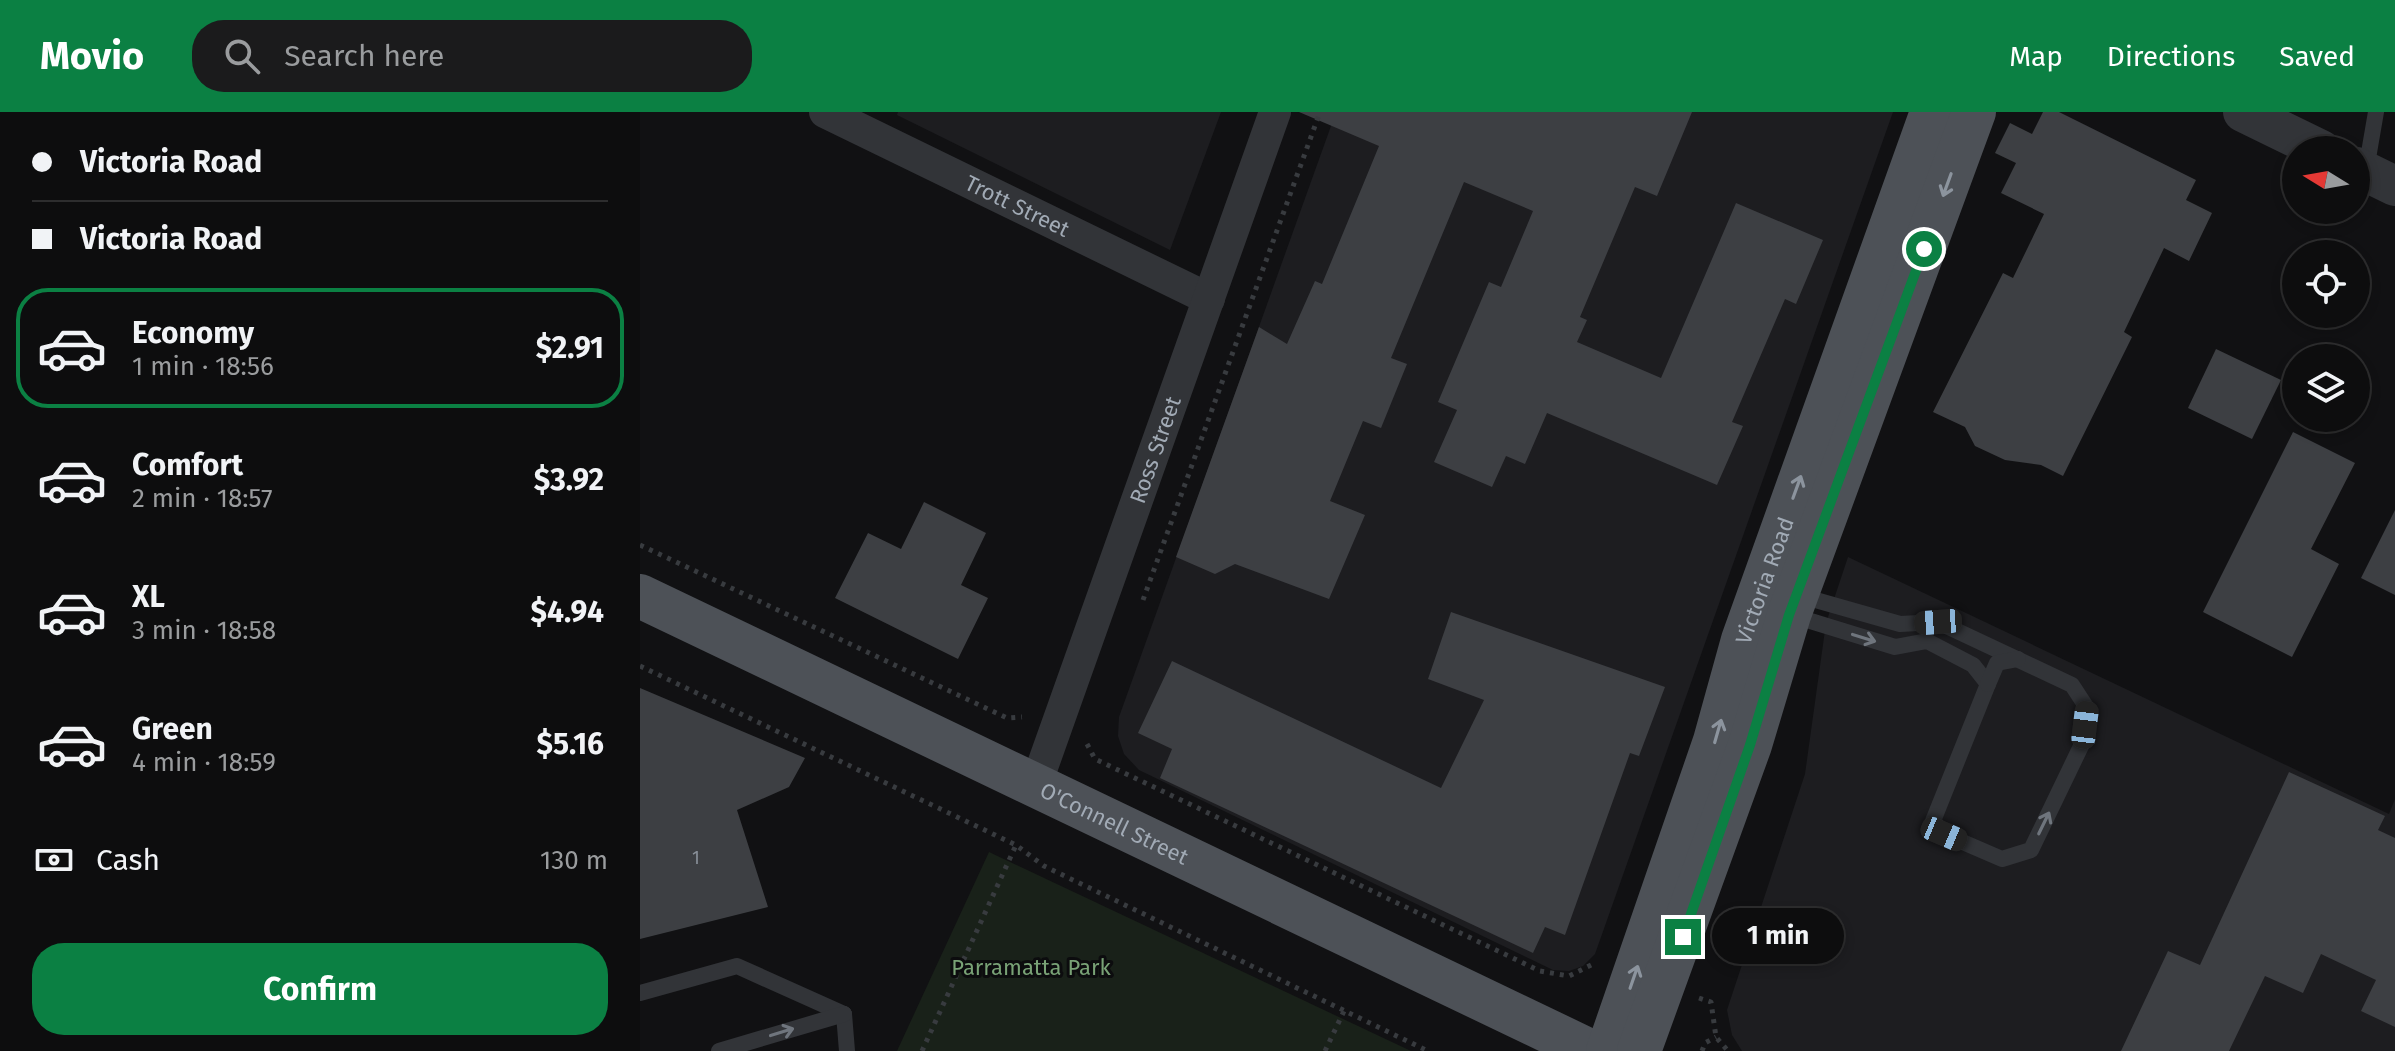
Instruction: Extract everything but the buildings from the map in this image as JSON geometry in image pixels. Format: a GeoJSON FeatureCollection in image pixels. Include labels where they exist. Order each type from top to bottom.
{"type":"FeatureCollection","features":[{"type":"Feature","properties":{"kind":"main road","name":"Victoria Road"},"geometry":{"type":"LineString","coordinates":[[1608,1051],[1715,741],[1743,640],[1932,112]]}},
{"type":"Feature","properties":{"kind":"main road","name":"Victoria Road"},"geometry":{"type":"LineString","coordinates":[[1639,1051],[1750,745],[1793,604],[1974,112]]}},
{"type":"Feature","properties":{"kind":"main road","name":"O'Connell Street"},"geometry":{"type":"LineString","coordinates":[[640,596],[1590,1051]]}},
{"type":"Feature","properties":{"kind":"street","name":"Trott Street"},"geometry":{"type":"LineString","coordinates":[[825,112],[1209,299]]}},
{"type":"Feature","properties":{"kind":"street","name":"Ross Street"},"geometry":{"type":"LineString","coordinates":[[1035,787],[1275,112]]}},
{"type":"Feature","properties":{"kind":"street"},"geometry":{"type":"LineString","coordinates":[[2243,112],[2292,136]]}},
{"type":"Feature","properties":{"kind":"lane"},"geometry":{"type":"LineString","coordinates":[[2372,175],[2376,112]]}},
{"type":"Feature","properties":{"kind":"lane"},"geometry":{"type":"LineString","coordinates":[[1793,604],[1900,624],[1938,622],[2018,659],[2072,685],[2087,708],[2083,742],[2031,850],[2002,859],[1944,834],[1933,821],[1997,663],[2018,659]]}},
{"type":"Feature","properties":{"kind":"lane"},"geometry":{"type":"LineString","coordinates":[[1793,604],[1895,647],[1927,641],[1973,665],[1988,684]]}},
{"type":"Feature","properties":{"kind":"lane"},"geometry":{"type":"LineString","coordinates":[[640,993],[737,966],[844,1014]]}},
{"type":"Feature","properties":{"kind":"lane"},"geometry":{"type":"LineString","coordinates":[[719,1051],[844,1014]]}},
{"type":"Feature","properties":{"kind":"lane"},"geometry":{"type":"LineString","coordinates":[[844,1014],[847,1051]]}},
{"type":"Feature","properties":{"kind":"path","name":"Ross Street"},"geometry":{"type":"LineString","coordinates":[[1138,613],[1320,112]]}},
{"type":"Feature","properties":{"kind":"path"},"geometry":{"type":"LineString","coordinates":[[640,545],[1007,718],[1023,717],[1090,746]]}},
{"type":"Feature","properties":{"kind":"path"},"geometry":{"type":"LineString","coordinates":[[640,666],[1016,845],[1044,866],[1428,1051]]}},
{"type":"Feature","properties":{"kind":"path"},"geometry":{"type":"LineString","coordinates":[[1095,731],[1090,746],[1095,759],[1540,971],[1569,976],[1597,962]]}},
{"type":"Feature","properties":{"kind":"path"},"geometry":{"type":"LineString","coordinates":[[922,1051],[1016,845]]}},
{"type":"Feature","properties":{"kind":"path"},"geometry":{"type":"LineString","coordinates":[[1701,999],[1711,1002],[1716,1037],[1728,1051]]}},
{"type":"Feature","properties":{"kind":"path"},"geometry":{"type":"LineString","coordinates":[[1325,1051],[1344,1011]]}},
{"type":"Feature","properties":{"kind":"path"},"geometry":{"type":"LineString","coordinates":[[1702,1051],[1705,1043],[1716,1037]]}},
{"type":"Feature","properties":{"kind":"shaded area"},"geometry":{"type":"Polygon","coordinates":[[[898,112],[1221,112],[1170,250],[897,115],[898,112]]]}},
{"type":"Feature","properties":{"kind":"shaded area"},"geometry":{"type":"Polygon","coordinates":[[[1336,112],[1893,112],[1595,954],[1583,966],[1569,971],[1553,970],[1139,770],[1124,754],[1118,736],[1119,717],[1336,112]]]}},
{"type":"Feature","properties":{"kind":"shaded area"},"geometry":{"type":"Polygon","coordinates":[[[1848,557],[2389,814],[2395,799],[2395,1051],[1742,1051],[1732,1035],[1727,1010],[1805,774],[1826,623],[1848,557]]]}},
{"type":"Feature","properties":{"kind":"green space","name":"Parramatta Park"},"geometry":{"type":"Polygon","coordinates":[[[989,852],[1411,1051],[897,1051],[989,852]]]}},
{"type":"Feature","properties":{"kind":"route"},"geometry":{"type":"LineString","coordinates":[[1683,937],[1750,745],[1789,615],[1924,249]]}}]}
